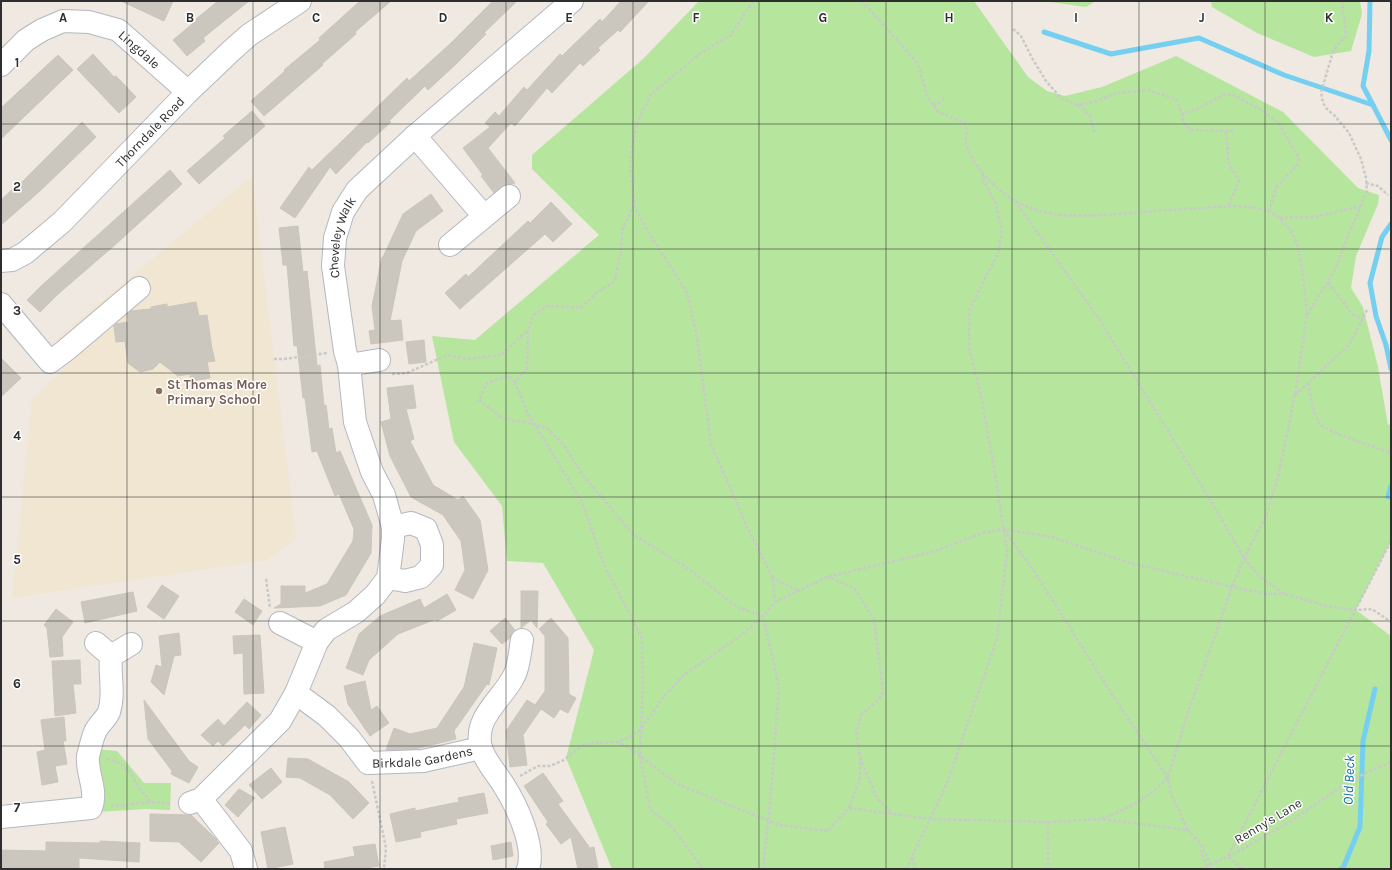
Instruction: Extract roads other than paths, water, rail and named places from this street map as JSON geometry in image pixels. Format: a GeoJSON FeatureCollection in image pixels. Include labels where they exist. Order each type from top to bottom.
{"type":"FeatureCollection","features":[{"type":"Feature","properties":{"kind":"street","name":"Thorndale Road"},"geometry":{"type":"LineString","coordinates":[[1,261],[12,260],[24,253],[62,222],[188,92],[249,36],[300,1]]}},
{"type":"Feature","properties":{"kind":"street","name":"Cheveley Walk"},"geometry":{"type":"LineString","coordinates":[[393,527],[384,495],[372,472],[355,422],[333,266],[335,238],[343,212],[357,190],[415,136],[572,1]]}},
{"type":"Feature","properties":{"kind":"street","name":"Lingdale"},"geometry":{"type":"LineString","coordinates":[[1,65],[26,40],[42,30],[63,21],[89,22],[118,30],[188,92]]}},
{"type":"Feature","properties":{"kind":"street"},"geometry":{"type":"LineString","coordinates":[[415,136],[484,216]]}},
{"type":"Feature","properties":{"kind":"street"},"geometry":{"type":"LineString","coordinates":[[450,245],[509,196]]}},
{"type":"Feature","properties":{"kind":"street"},"geometry":{"type":"LineString","coordinates":[[1,304],[50,362],[139,288]]}},
{"type":"Feature","properties":{"kind":"street"},"geometry":{"type":"LineString","coordinates":[[347,358],[379,360]]}},
{"type":"Feature","properties":{"kind":"street"},"geometry":{"type":"LineString","coordinates":[[246,869],[241,851],[196,801],[280,721],[296,693],[317,642],[326,630],[356,612],[370,599],[388,578],[393,527],[411,523],[426,529],[432,545],[432,565],[421,577],[405,581],[388,578]]}},
{"type":"Feature","properties":{"kind":"street"},"geometry":{"type":"LineString","coordinates":[[280,623],[317,642]]}},
{"type":"Feature","properties":{"kind":"street","name":"Birkdale Gardens"},"geometry":{"type":"LineString","coordinates":[[522,640],[523,678],[484,716],[480,732],[481,748],[517,809],[527,836],[534,867]]}},
{"type":"Feature","properties":{"kind":"street"},"geometry":{"type":"LineString","coordinates":[[1,817],[91,808],[93,801],[88,757],[95,732],[108,712],[112,679],[110,666],[104,650],[131,644]]}},
{"type":"Feature","properties":{"kind":"street","name":"Birkdale Gardens"},"geometry":{"type":"LineString","coordinates":[[296,693],[327,716],[349,738],[368,763],[423,761],[481,748]]}},
{"type":"Feature","properties":{"kind":"waterway"},"geometry":{"type":"LineString","coordinates":[[1370,1],[1369,51],[1363,86],[1373,105]]}},
{"type":"Feature","properties":{"kind":"waterway"},"geometry":{"type":"LineString","coordinates":[[1044,32],[1111,54],[1199,38],[1284,75],[1373,105],[1391,140]]}},
{"type":"Feature","properties":{"kind":"waterway","name":"Old Beck"},"geometry":{"type":"LineString","coordinates":[[1391,224],[1382,237],[1370,283],[1376,316],[1386,345],[1391,369]]}},
{"type":"Feature","properties":{"kind":"waterway"},"geometry":{"type":"LineString","coordinates":[[1388,497],[1391,486]]}},
{"type":"Feature","properties":{"kind":"waterway","name":"Old Beck"},"geometry":{"type":"LineString","coordinates":[[1341,869],[1343,868],[1360,827],[1363,741],[1375,689]]}},
{"type":"Feature","properties":{"kind":"place","name":"St Thomas More Primary School"},"geometry":{"type":"Point","coordinates":[159,391]}}]}
